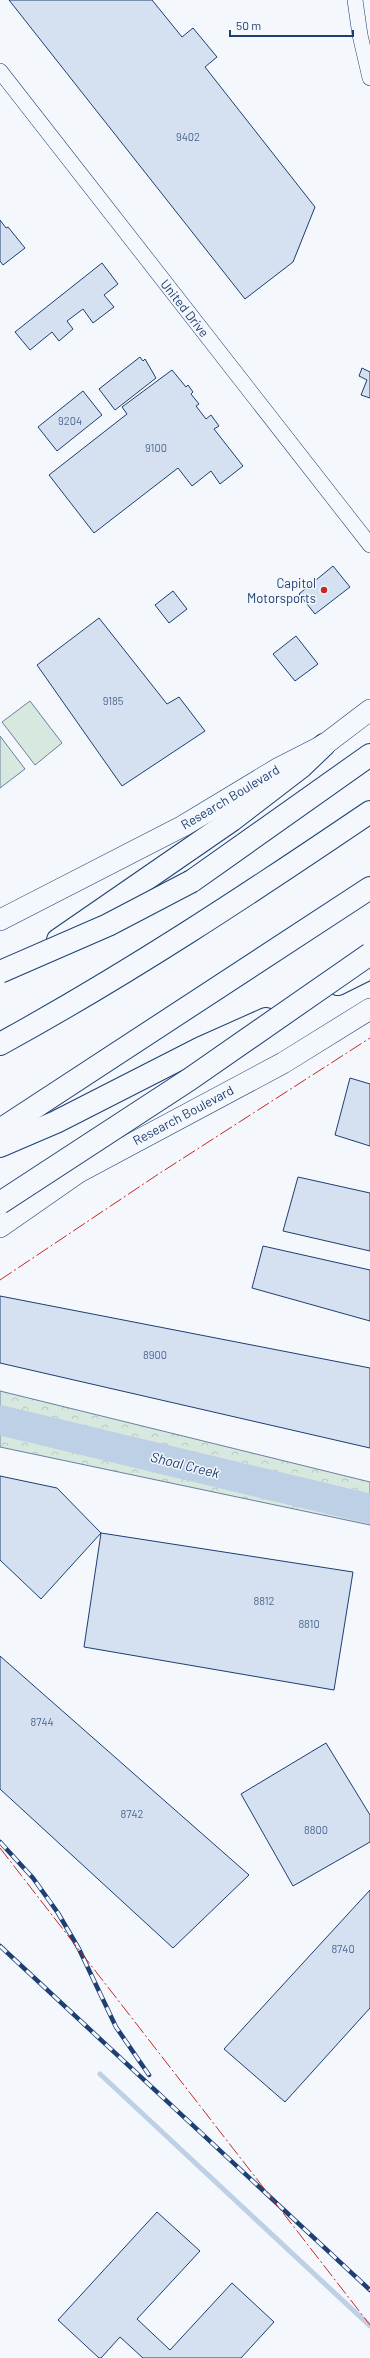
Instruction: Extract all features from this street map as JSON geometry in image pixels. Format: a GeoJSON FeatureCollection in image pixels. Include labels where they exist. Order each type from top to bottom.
{"type":"FeatureCollection","features":[{"type":"Feature","properties":{"kind":"highway"},"geometry":{"type":"LineString","coordinates":[[0,978],[104,910],[232,820],[301,767],[324,745]]}},
{"type":"Feature","properties":{"kind":"highway"},"geometry":{"type":"LineString","coordinates":[[192,881],[370,755]]}},
{"type":"Feature","properties":{"kind":"highway"},"geometry":{"type":"LineString","coordinates":[[0,972],[108,925],[192,881],[240,855],[370,774]]}},
{"type":"Feature","properties":{"kind":"highway"},"geometry":{"type":"LineString","coordinates":[[0,1044],[79,1001],[197,927],[370,812]]}},
{"type":"Feature","properties":{"kind":"highway"},"geometry":{"type":"LineString","coordinates":[[0,1130],[370,888]]}},
{"type":"Feature","properties":{"kind":"highway"},"geometry":{"type":"LineString","coordinates":[[0,1203],[190,1079],[370,954]]}},
{"type":"Feature","properties":{"kind":"highway"},"geometry":{"type":"LineString","coordinates":[[0,1146],[56,1122],[201,1048],[370,968]]}},
{"type":"Feature","properties":{"kind":"main road","name":"Research Boulevard"},"geometry":{"type":"LineString","coordinates":[[0,920],[183,826],[279,768],[324,745],[370,710]]}},
{"type":"Feature","properties":{"kind":"main road","name":"Research Boulevard"},"geometry":{"type":"LineString","coordinates":[[0,1227],[79,1172],[283,1063],[370,1010]]}},
{"type":"Feature","properties":{"kind":"street"},"geometry":{"type":"LineString","coordinates":[[355,0],[360,35],[370,78]]}},
{"type":"Feature","properties":{"kind":"street","name":"United Drive"},"geometry":{"type":"LineString","coordinates":[[0,71],[370,545]]}},
{"type":"Feature","properties":{"kind":"green space"},"geometry":{"type":"Polygon","coordinates":[[[30,701],[62,743],[35,765],[2,722],[30,701]]]}},
{"type":"Feature","properties":{"kind":"green space"},"geometry":{"type":"Polygon","coordinates":[[[0,736],[25,769],[0,788],[0,736]]]}},
{"type":"Feature","properties":{"kind":"green space"},"geometry":{"type":"Polygon","coordinates":[[[0,1391],[370,1482],[370,1525],[0,1447],[0,1391]]]}},
{"type":"Feature","properties":{"kind":"building"},"geometry":{"type":"Polygon","coordinates":[[[9,0],[152,0],[182,37],[193,28],[217,57],[205,67],[315,207],[293,262],[245,299],[9,0]]]}},
{"type":"Feature","properties":{"kind":"building"},"geometry":{"type":"Polygon","coordinates":[[[0,220],[6,228],[8,227],[25,248],[3,265],[0,261],[0,220]]]}},
{"type":"Feature","properties":{"kind":"building"},"geometry":{"type":"Polygon","coordinates":[[[102,263],[118,284],[104,295],[114,307],[93,323],[83,309],[67,321],[73,329],[59,341],[52,332],[30,350],[15,332],[102,263]]]}},
{"type":"Feature","properties":{"kind":"building"},"geometry":{"type":"Polygon","coordinates":[[[140,357],[143,361],[145,359],[156,378],[115,410],[99,389],[140,357]]]}},
{"type":"Feature","properties":{"kind":"building"},"geometry":{"type":"Polygon","coordinates":[[[362,368],[370,372],[370,398],[361,395],[367,380],[359,376],[362,368]]]}},
{"type":"Feature","properties":{"kind":"building"},"geometry":{"type":"Polygon","coordinates":[[[172,370],[186,387],[188,385],[193,392],[191,394],[199,404],[196,406],[206,419],[211,415],[219,426],[214,429],[243,466],[220,484],[211,471],[192,486],[178,468],[94,533],[49,475],[127,414],[122,407],[172,370]]]}},
{"type":"Feature","properties":{"kind":"building"},"geometry":{"type":"Polygon","coordinates":[[[83,391],[102,415],[57,451],[38,427],[83,391]]]}},
{"type":"Feature","properties":{"kind":"building","name":"Capitol Motorsports"},"geometry":{"type":"Polygon","coordinates":[[[333,566],[350,587],[315,614],[299,594],[333,566]]]}},
{"type":"Feature","properties":{"kind":"building"},"geometry":{"type":"Polygon","coordinates":[[[173,591],[187,609],[169,623],[155,605],[173,591]]]}},
{"type":"Feature","properties":{"kind":"building"},"geometry":{"type":"Polygon","coordinates":[[[99,618],[167,704],[179,697],[205,731],[122,786],[37,665],[99,618]]]}},
{"type":"Feature","properties":{"kind":"building"},"geometry":{"type":"Polygon","coordinates":[[[296,636],[318,664],[295,681],[273,654],[296,636]]]}},
{"type":"Feature","properties":{"kind":"building"},"geometry":{"type":"Polygon","coordinates":[[[350,1078],[370,1084],[370,1146],[335,1135],[350,1078]]]}},
{"type":"Feature","properties":{"kind":"building"},"geometry":{"type":"Polygon","coordinates":[[[298,1177],[370,1193],[370,1251],[283,1231],[298,1177]]]}},
{"type":"Feature","properties":{"kind":"building"},"geometry":{"type":"Polygon","coordinates":[[[263,1246],[370,1270],[370,1321],[252,1288],[263,1246]]]}},
{"type":"Feature","properties":{"kind":"building"},"geometry":{"type":"Polygon","coordinates":[[[0,1296],[370,1368],[370,1448],[0,1363],[0,1296]]]}},
{"type":"Feature","properties":{"kind":"building"},"geometry":{"type":"Polygon","coordinates":[[[0,1476],[57,1488],[101,1533],[41,1599],[0,1560],[0,1476]]]}},
{"type":"Feature","properties":{"kind":"building"},"geometry":{"type":"Polygon","coordinates":[[[101,1533],[353,1572],[334,1690],[84,1647],[101,1533]]]}},
{"type":"Feature","properties":{"kind":"building"},"geometry":{"type":"Polygon","coordinates":[[[0,1656],[249,1875],[173,1948],[0,1789],[0,1656]]]}},
{"type":"Feature","properties":{"kind":"building"},"geometry":{"type":"Polygon","coordinates":[[[326,1743],[370,1815],[370,1842],[293,1886],[241,1794],[326,1743]]]}},
{"type":"Feature","properties":{"kind":"building"},"geometry":{"type":"Polygon","coordinates":[[[370,1890],[370,2008],[285,2102],[224,2049],[370,1890]]]}},
{"type":"Feature","properties":{"kind":"building"},"geometry":{"type":"Polygon","coordinates":[[[157,2212],[200,2251],[137,2319],[170,2350],[232,2283],[274,2322],[241,2358],[143,2358],[120,2337],[101,2358],[99,2358],[58,2320],[157,2212]]]}},
{"type":"Feature","properties":{"kind":"waterway","name":"Shoal Creek"},"geometry":{"type":"LineString","coordinates":[[0,1420],[370,1509]]}},
{"type":"Feature","properties":{"kind":"waterway"},"geometry":{"type":"LineString","coordinates":[[100,2074],[370,2326]]}},
{"type":"Feature","properties":{"kind":"railway"},"geometry":{"type":"LineString","coordinates":[[0,1842],[33,1878],[58,1913],[79,1949],[116,2027],[149,2075]]}},
{"type":"Feature","properties":{"kind":"railway"},"geometry":{"type":"LineString","coordinates":[[0,1946],[370,2290]]}},
{"type":"Feature","properties":{"kind":"power"},"geometry":{"type":"LineString","coordinates":[[0,1280],[157,1175],[370,1038]]}},
{"type":"Feature","properties":{"kind":"power"},"geometry":{"type":"LineString","coordinates":[[0,1848],[370,2325]]}},
{"type":"Feature","properties":{"kind":"place","name":"Capitol Motorsports"},"geometry":{"type":"Point","coordinates":[324,590]}}]}
